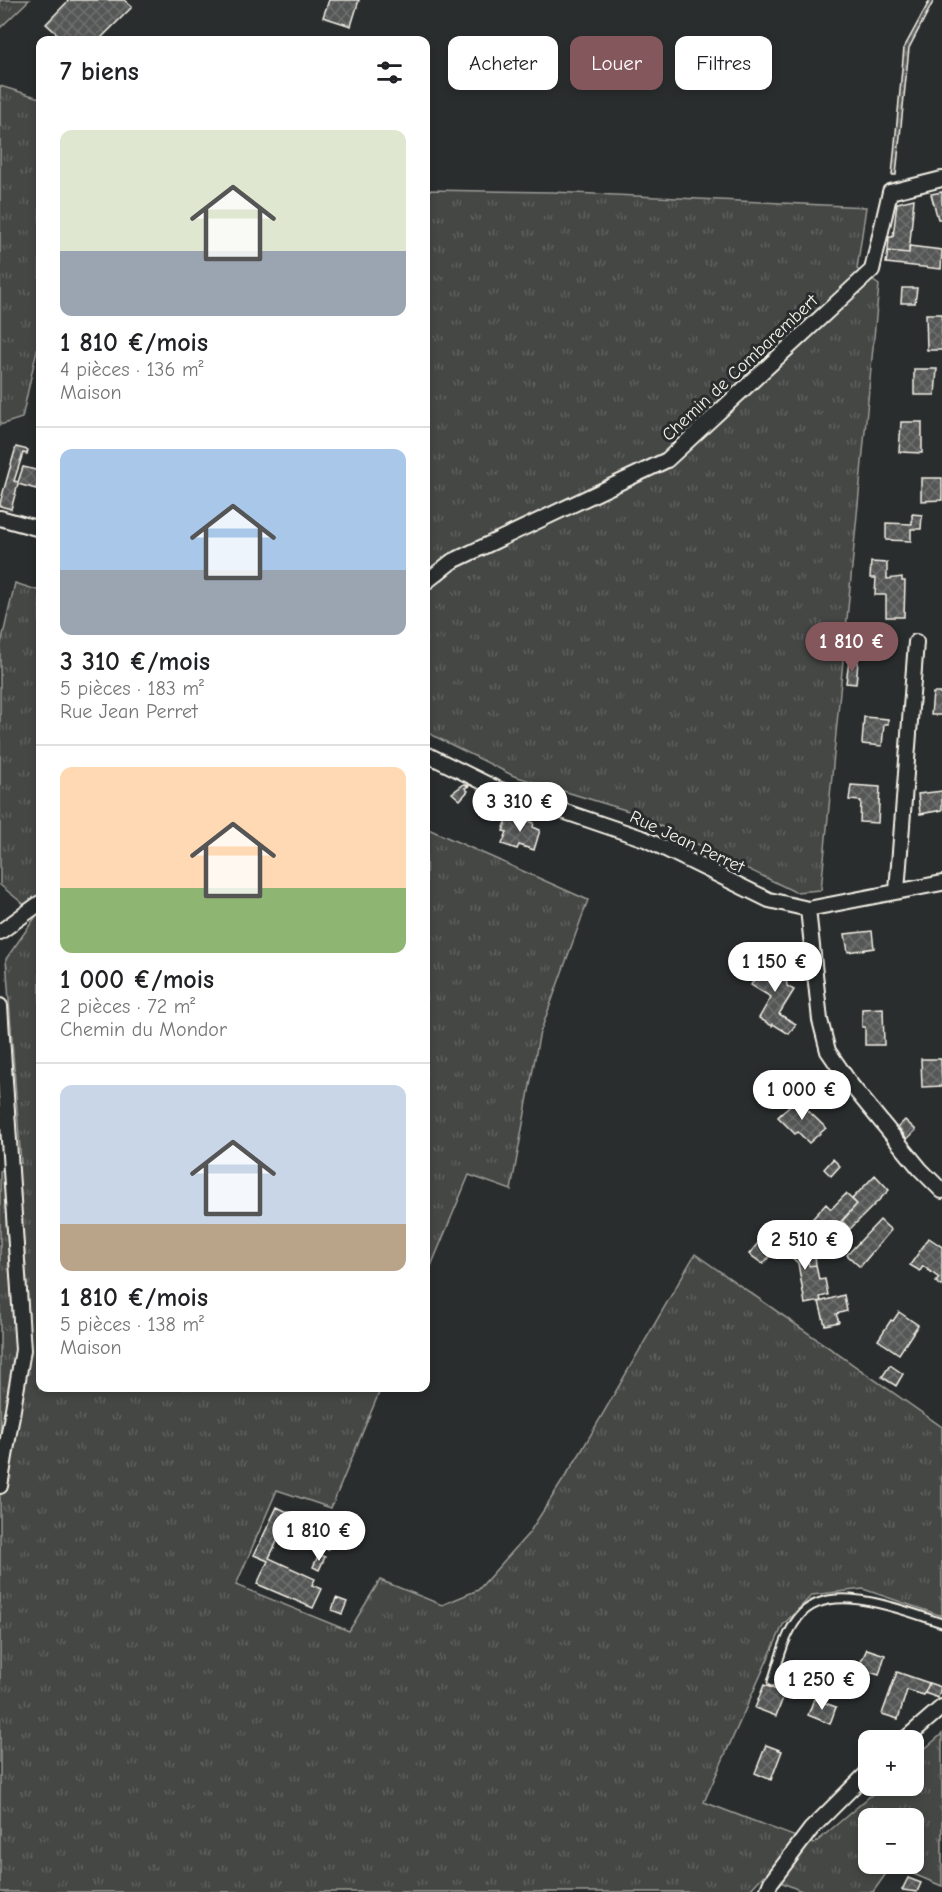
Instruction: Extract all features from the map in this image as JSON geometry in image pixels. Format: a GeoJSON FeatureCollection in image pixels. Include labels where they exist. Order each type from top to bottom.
{"type":"FeatureCollection","features":[{"type":"Feature","properties":{"kind":"street","name":"Chemin de Combarembert"},"geometry":{"type":"LineString","coordinates":[[430,579],[451,562],[668,459],[872,270],[890,192],[942,179]]}},
{"type":"Feature","properties":{"kind":"street"},"geometry":{"type":"LineString","coordinates":[[0,518],[36,528]]}},
{"type":"Feature","properties":{"kind":"street"},"geometry":{"type":"LineString","coordinates":[[897,891],[916,642]]}},
{"type":"Feature","properties":{"kind":"street","name":"Rue Jean Perret"},"geometry":{"type":"LineString","coordinates":[[430,756],[495,788],[645,839],[769,900],[808,909],[942,883]]}},
{"type":"Feature","properties":{"kind":"street"},"geometry":{"type":"LineString","coordinates":[[0,932],[36,906]]}},
{"type":"Feature","properties":{"kind":"street"},"geometry":{"type":"LineString","coordinates":[[808,909],[820,1020],[828,1051],[852,1086],[920,1169],[942,1191]]}},
{"type":"Feature","properties":{"kind":"street"},"geometry":{"type":"LineString","coordinates":[[0,1006],[23,1350],[0,1486]]}},
{"type":"Feature","properties":{"kind":"street"},"geometry":{"type":"LineString","coordinates":[[916,1730],[942,1707]]}},
{"type":"Feature","properties":{"kind":"street"},"geometry":{"type":"LineString","coordinates":[[767,1892],[771,1882],[811,1829],[858,1782]]}},
{"type":"Feature","properties":{"kind":"lane"},"geometry":{"type":"LineString","coordinates":[[772,1682],[786,1639],[798,1616],[814,1603],[839,1598],[868,1601],[942,1623]]}},
{"type":"Feature","properties":{"kind":"green space"},"geometry":{"type":"Polygon","coordinates":[[[0,0],[29,0],[0,28],[0,0]]]}},
{"type":"Feature","properties":{"kind":"green space"},"geometry":{"type":"Polygon","coordinates":[[[0,86],[36,97],[36,354],[22,418],[0,425],[0,86]]]}},
{"type":"Feature","properties":{"kind":"green space"},"geometry":{"type":"Polygon","coordinates":[[[430,190],[553,192],[866,207],[857,269],[879,285],[821,890],[795,892],[632,812],[514,776],[430,734],[430,190]]]}},
{"type":"Feature","properties":{"kind":"green space"},"geometry":{"type":"Polygon","coordinates":[[[15,583],[36,590],[36,914],[0,885],[0,648],[15,583]]]}},
{"type":"Feature","properties":{"kind":"green space"},"geometry":{"type":"Polygon","coordinates":[[[430,830],[588,900],[539,1036],[511,1190],[469,1175],[430,1268],[430,830]]]}},
{"type":"Feature","properties":{"kind":"green space"},"geometry":{"type":"Polygon","coordinates":[[[36,916],[36,1392],[379,1392],[331,1508],[277,1490],[236,1585],[349,1631],[380,1580],[442,1605],[478,1590],[529,1533],[579,1455],[695,1254],[942,1427],[942,1616],[863,1589],[812,1595],[783,1625],[704,1802],[814,1844],[870,1796],[924,1796],[924,1749],[942,1734],[942,1886],[913,1874],[924,1874],[924,1808],[858,1808],[858,1874],[886,1874],[873,1892],[804,1892],[764,1875],[748,1892],[0,1892],[0,1171],[21,1163],[6,959],[36,916]]]}},
{"type":"Feature","properties":{"kind":"building"},"geometry":{"type":"Polygon","coordinates":[[[69,0],[124,0],[132,7],[103,36],[60,36],[46,24],[69,0]]]}},
{"type":"Feature","properties":{"kind":"building"},"geometry":{"type":"Polygon","coordinates":[[[329,0],[359,0],[351,26],[323,17],[329,0]]]}},
{"type":"Feature","properties":{"kind":"building"},"geometry":{"type":"Polygon","coordinates":[[[930,0],[934,0],[909,48],[896,175],[892,175],[904,48],[930,0]]]}},
{"type":"Feature","properties":{"kind":"building"},"geometry":{"type":"Polygon","coordinates":[[[942,192],[942,219],[938,219],[931,194],[942,192]]]}},
{"type":"Feature","properties":{"kind":"building"},"geometry":{"type":"Polygon","coordinates":[[[914,199],[909,253],[888,251],[889,237],[893,237],[897,203],[914,199]]]}},
{"type":"Feature","properties":{"kind":"building"},"geometry":{"type":"Polygon","coordinates":[[[909,246],[942,250],[941,269],[886,263],[888,251],[909,253],[909,246]]]}},
{"type":"Feature","properties":{"kind":"building"},"geometry":{"type":"Polygon","coordinates":[[[902,288],[917,288],[915,303],[901,303],[902,288]]]}},
{"type":"Feature","properties":{"kind":"building"},"geometry":{"type":"Polygon","coordinates":[[[926,314],[942,314],[942,350],[927,350],[926,314]]]}},
{"type":"Feature","properties":{"kind":"building"},"geometry":{"type":"Polygon","coordinates":[[[914,369],[937,369],[935,395],[914,395],[914,369]]]}},
{"type":"Feature","properties":{"kind":"building"},"geometry":{"type":"Polygon","coordinates":[[[901,422],[922,422],[922,453],[899,452],[901,422]]]}},
{"type":"Feature","properties":{"kind":"building"},"geometry":{"type":"Polygon","coordinates":[[[16,447],[28,450],[27,454],[23,453],[14,481],[18,482],[23,467],[36,470],[36,489],[18,484],[11,509],[0,506],[16,447]]]}},
{"type":"Feature","properties":{"kind":"building"},"geometry":{"type":"Polygon","coordinates":[[[921,478],[942,478],[942,500],[921,501],[921,478]]]}},
{"type":"Feature","properties":{"kind":"building"},"geometry":{"type":"Polygon","coordinates":[[[912,514],[922,515],[921,529],[911,529],[911,541],[886,540],[886,523],[912,524],[912,514]]]}},
{"type":"Feature","properties":{"kind":"building"},"geometry":{"type":"Polygon","coordinates":[[[871,562],[887,563],[887,579],[902,577],[902,581],[905,581],[904,617],[886,617],[886,595],[875,595],[876,578],[870,578],[871,562]]]}},
{"type":"Feature","properties":{"kind":"building"},"geometry":{"type":"Polygon","coordinates":[[[849,661],[858,662],[856,684],[846,683],[849,661]]]}},
{"type":"Feature","properties":{"kind":"building"},"geometry":{"type":"Polygon","coordinates":[[[933,693],[942,693],[942,715],[931,715],[933,693]]]}},
{"type":"Feature","properties":{"kind":"building"},"geometry":{"type":"Polygon","coordinates":[[[864,717],[888,719],[888,724],[884,724],[882,746],[862,744],[864,717]]]}},
{"type":"Feature","properties":{"kind":"building"},"geometry":{"type":"Polygon","coordinates":[[[464,784],[469,786],[465,788],[468,791],[460,800],[452,793],[464,784]]]}},
{"type":"Feature","properties":{"kind":"building"},"geometry":{"type":"Polygon","coordinates":[[[851,785],[880,787],[878,823],[860,822],[861,801],[849,800],[851,785]]]}},
{"type":"Feature","properties":{"kind":"building"},"geometry":{"type":"Polygon","coordinates":[[[942,791],[942,810],[920,814],[918,794],[942,791]]]}},
{"type":"Feature","properties":{"kind":"building"},"geometry":{"type":"Polygon","coordinates":[[[508,816],[515,819],[516,816],[534,823],[533,827],[540,830],[534,850],[519,845],[517,849],[502,844],[507,832],[503,831],[508,816]]]}},
{"type":"Feature","properties":{"kind":"building"},"geometry":{"type":"Polygon","coordinates":[[[872,931],[874,948],[848,952],[845,934],[872,931]]]}},
{"type":"Feature","properties":{"kind":"building"},"geometry":{"type":"Polygon","coordinates":[[[770,954],[784,962],[787,986],[794,990],[779,1014],[796,1024],[789,1034],[759,1018],[771,997],[751,985],[770,954]]]}},
{"type":"Feature","properties":{"kind":"building"},"geometry":{"type":"Polygon","coordinates":[[[883,1008],[884,1045],[865,1045],[862,1009],[883,1008]]]}},
{"type":"Feature","properties":{"kind":"building"},"geometry":{"type":"Polygon","coordinates":[[[921,1059],[941,1059],[942,1086],[922,1087],[921,1059]]]}},
{"type":"Feature","properties":{"kind":"building"},"geometry":{"type":"Polygon","coordinates":[[[796,1099],[826,1128],[809,1143],[798,1132],[795,1134],[778,1117],[796,1099]]]}},
{"type":"Feature","properties":{"kind":"building"},"geometry":{"type":"Polygon","coordinates":[[[905,1120],[916,1130],[907,1139],[898,1127],[905,1120]]]}},
{"type":"Feature","properties":{"kind":"building"},"geometry":{"type":"Polygon","coordinates":[[[833,1159],[840,1166],[831,1176],[824,1169],[833,1159]]]}},
{"type":"Feature","properties":{"kind":"building"},"geometry":{"type":"Polygon","coordinates":[[[875,1175],[889,1190],[850,1229],[842,1221],[857,1204],[852,1199],[875,1175]]]}},
{"type":"Feature","properties":{"kind":"building"},"geometry":{"type":"Polygon","coordinates":[[[846,1194],[857,1204],[821,1243],[804,1228],[826,1204],[831,1209],[846,1194]]]}},
{"type":"Feature","properties":{"kind":"building"},"geometry":{"type":"Polygon","coordinates":[[[880,1220],[891,1230],[860,1267],[847,1255],[880,1220]]]}},
{"type":"Feature","properties":{"kind":"building"},"geometry":{"type":"Polygon","coordinates":[[[767,1232],[781,1243],[763,1264],[749,1254],[767,1232]]]}},
{"type":"Feature","properties":{"kind":"building"},"geometry":{"type":"Polygon","coordinates":[[[788,1234],[810,1252],[807,1257],[809,1266],[816,1265],[819,1280],[825,1279],[828,1295],[820,1297],[821,1301],[805,1304],[798,1263],[778,1246],[788,1234]]]}},
{"type":"Feature","properties":{"kind":"building"},"geometry":{"type":"Polygon","coordinates":[[[929,1238],[942,1247],[942,1286],[936,1282],[939,1278],[923,1266],[920,1271],[910,1265],[929,1238]]]}},
{"type":"Feature","properties":{"kind":"building"},"geometry":{"type":"Polygon","coordinates":[[[810,1252],[815,1255],[816,1265],[809,1266],[807,1257],[810,1252]]]}},
{"type":"Feature","properties":{"kind":"building"},"geometry":{"type":"Polygon","coordinates":[[[844,1295],[847,1311],[836,1314],[839,1322],[825,1325],[819,1302],[844,1295]]]}},
{"type":"Feature","properties":{"kind":"building"},"geometry":{"type":"Polygon","coordinates":[[[899,1312],[918,1325],[899,1354],[878,1340],[899,1312]]]}},
{"type":"Feature","properties":{"kind":"building"},"geometry":{"type":"Polygon","coordinates":[[[890,1365],[903,1374],[896,1386],[882,1377],[890,1365]]]}},
{"type":"Feature","properties":{"kind":"building"},"geometry":{"type":"Polygon","coordinates":[[[277,1507],[335,1535],[328,1550],[284,1527],[269,1558],[315,1579],[312,1585],[322,1589],[313,1608],[257,1584],[268,1561],[254,1555],[277,1507]]]}},
{"type":"Feature","properties":{"kind":"building"},"geometry":{"type":"Polygon","coordinates":[[[319,1554],[325,1557],[319,1570],[313,1567],[319,1554]]]}},
{"type":"Feature","properties":{"kind":"building"},"geometry":{"type":"Polygon","coordinates":[[[336,1598],[347,1602],[342,1614],[332,1610],[336,1598]]]}},
{"type":"Feature","properties":{"kind":"building"},"geometry":{"type":"Polygon","coordinates":[[[867,1649],[885,1655],[879,1675],[858,1668],[867,1649]]]}},
{"type":"Feature","properties":{"kind":"building"},"geometry":{"type":"Polygon","coordinates":[[[897,1672],[929,1683],[924,1695],[907,1690],[898,1719],[882,1714],[897,1672]]]}},
{"type":"Feature","properties":{"kind":"building"},"geometry":{"type":"Polygon","coordinates":[[[929,1683],[941,1687],[938,1698],[925,1693],[929,1683]]]}},
{"type":"Feature","properties":{"kind":"building"},"geometry":{"type":"Polygon","coordinates":[[[764,1685],[785,1693],[776,1716],[755,1708],[764,1685]]]}},
{"type":"Feature","properties":{"kind":"building"},"geometry":{"type":"Polygon","coordinates":[[[814,1699],[836,1707],[830,1724],[808,1715],[814,1699]]]}},
{"type":"Feature","properties":{"kind":"building"},"geometry":{"type":"Polygon","coordinates":[[[766,1745],[782,1751],[771,1780],[755,1773],[766,1745]]]}},
{"type":"Feature","properties":{"kind":"building"},"geometry":{"type":"Polygon","coordinates":[[[908,1878],[921,1883],[917,1892],[902,1890],[908,1878]]]}}]}
